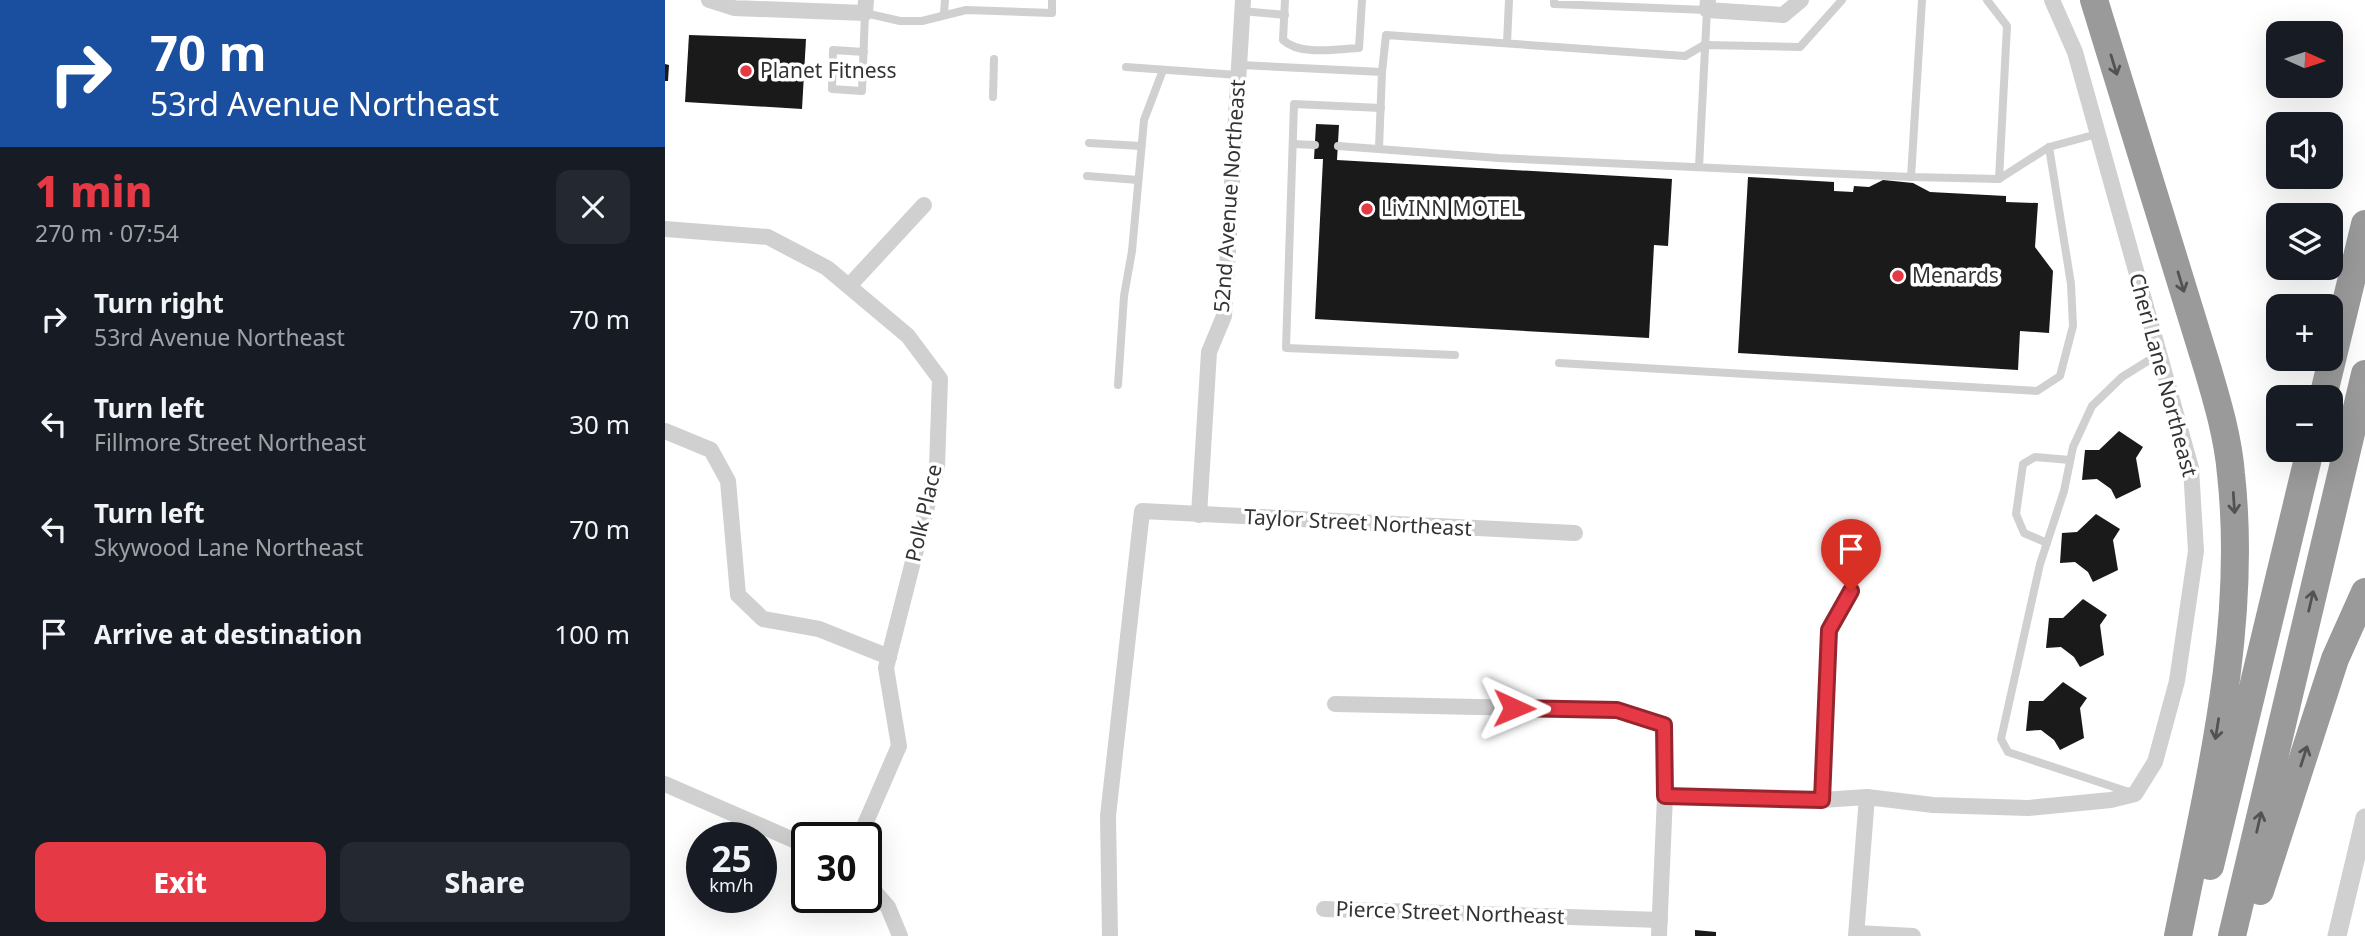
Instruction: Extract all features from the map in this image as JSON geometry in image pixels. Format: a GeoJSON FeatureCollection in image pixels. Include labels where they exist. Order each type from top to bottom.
{"type":"FeatureCollection","features":[{"type":"Feature","properties":{"kind":"highway"},"geometry":{"type":"LineString","coordinates":[[2094,0],[2208,370],[2231,472],[2236,543],[2231,633],[2206,792],[2178,936]]}},
{"type":"Feature","properties":{"kind":"highway"},"geometry":{"type":"LineString","coordinates":[[2358,254],[2365,217]]}},
{"type":"Feature","properties":{"kind":"highway"},"geometry":{"type":"LineString","coordinates":[[2326,385],[2365,224]]}},
{"type":"Feature","properties":{"kind":"highway"},"geometry":{"type":"LineString","coordinates":[[2232,936],[2365,374]]}},
{"type":"Feature","properties":{"kind":"highway"},"geometry":{"type":"LineString","coordinates":[[2194,936],[2308,462]]}},
{"type":"Feature","properties":{"kind":"highway"},"geometry":{"type":"LineString","coordinates":[[2242,936],[2252,915],[2335,659],[2365,592]]}},
{"type":"Feature","properties":{"kind":"street"},"geometry":{"type":"LineString","coordinates":[[709,0],[734,8],[754,4],[866,6]]}},
{"type":"Feature","properties":{"kind":"street"},"geometry":{"type":"LineString","coordinates":[[1708,5],[1783,15],[1801,0]]}},
{"type":"Feature","properties":{"kind":"street","name":"Cheri Lane Northeast"},"geometry":{"type":"LineString","coordinates":[[2052,0],[2075,52],[2191,468],[2196,551],[2177,681],[2155,762],[2135,794]]}},
{"type":"Feature","properties":{"kind":"street","name":"52nd Avenue Northeast"},"geometry":{"type":"LineString","coordinates":[[1199,515],[1209,352],[1224,316],[1242,6]]}},
{"type":"Feature","properties":{"kind":"street"},"geometry":{"type":"LineString","coordinates":[[849,286],[924,205]]}},
{"type":"Feature","properties":{"kind":"street","name":"Polk Place"},"geometry":{"type":"LineString","coordinates":[[665,229],[768,237],[827,268],[908,336],[940,379],[937,467],[886,668],[899,746],[866,822]]}},
{"type":"Feature","properties":{"kind":"street"},"geometry":{"type":"LineString","coordinates":[[665,431],[711,450],[728,481],[738,595],[763,618],[819,629],[889,657]]}},
{"type":"Feature","properties":{"kind":"street","name":"Taylor Street Northeast"},"geometry":{"type":"LineString","coordinates":[[1110,936],[1108,816],[1142,511],[1575,533]]}},
{"type":"Feature","properties":{"kind":"street"},"geometry":{"type":"LineString","coordinates":[[1822,800],[1829,630],[1851,591]]}},
{"type":"Feature","properties":{"kind":"street"},"geometry":{"type":"LineString","coordinates":[[1335,704],[1617,710],[1664,725],[1665,796],[1659,928]]}},
{"type":"Feature","properties":{"kind":"street"},"geometry":{"type":"LineString","coordinates":[[665,784],[791,839]]}},
{"type":"Feature","properties":{"kind":"street"},"geometry":{"type":"LineString","coordinates":[[1665,796],[1822,800],[1867,797],[1933,806],[2028,808],[2111,800],[2135,794]]}},
{"type":"Feature","properties":{"kind":"street"},"geometry":{"type":"LineString","coordinates":[[1867,797],[1856,935],[1913,936]]}},
{"type":"Feature","properties":{"kind":"street"},"geometry":{"type":"LineString","coordinates":[[2337,936],[2365,818]]}},
{"type":"Feature","properties":{"kind":"street"},"geometry":{"type":"LineString","coordinates":[[882,900],[888,907],[900,936]]}},
{"type":"Feature","properties":{"kind":"street","name":"Pierce Street Northeast"},"geometry":{"type":"LineString","coordinates":[[1324,909],[1659,928]]}},
{"type":"Feature","properties":{"kind":"lane"},"geometry":{"type":"LineString","coordinates":[[944,13],[945,0]]}},
{"type":"Feature","properties":{"kind":"lane"},"geometry":{"type":"LineString","coordinates":[[864,52],[833,50],[832,89],[862,91],[864,52],[866,6],[899,21],[933,21],[944,13],[966,10],[1052,13],[1052,0]]}},
{"type":"Feature","properties":{"kind":"lane"},"geometry":{"type":"LineString","coordinates":[[1285,0],[1283,40],[1291,47],[1359,48],[1361,0]]}},
{"type":"Feature","properties":{"kind":"lane"},"geometry":{"type":"LineString","coordinates":[[1507,43],[1509,0]]}},
{"type":"Feature","properties":{"kind":"lane"},"geometry":{"type":"LineString","coordinates":[[1554,0],[1554,4],[1708,5],[1699,167]]}},
{"type":"Feature","properties":{"kind":"lane"},"geometry":{"type":"LineString","coordinates":[[1379,148],[1386,35],[1685,56],[1704,45],[1800,47],[1842,0]]}},
{"type":"Feature","properties":{"kind":"lane"},"geometry":{"type":"LineString","coordinates":[[1911,177],[1922,0]]}},
{"type":"Feature","properties":{"kind":"lane"},"geometry":{"type":"LineString","coordinates":[[1987,0],[2007,26],[1999,179]]}},
{"type":"Feature","properties":{"kind":"lane"},"geometry":{"type":"LineString","coordinates":[[1242,6],[1285,15]]}},
{"type":"Feature","properties":{"kind":"lane"},"geometry":{"type":"LineString","coordinates":[[993,97],[994,59]]}},
{"type":"Feature","properties":{"kind":"lane"},"geometry":{"type":"LineString","coordinates":[[1126,67],[1163,70],[1383,72]]}},
{"type":"Feature","properties":{"kind":"lane"},"geometry":{"type":"LineString","coordinates":[[1118,385],[1123,296],[1132,251],[1144,120],[1163,70]]}},
{"type":"Feature","properties":{"kind":"lane"},"geometry":{"type":"LineString","coordinates":[[1381,108],[1294,104],[1286,348],[1455,355]]}},
{"type":"Feature","properties":{"kind":"lane"},"geometry":{"type":"LineString","coordinates":[[1338,146],[1498,158],[1999,179],[2049,147],[2098,134]]}},
{"type":"Feature","properties":{"kind":"lane"},"geometry":{"type":"LineString","coordinates":[[1089,143],[1141,146]]}},
{"type":"Feature","properties":{"kind":"lane"},"geometry":{"type":"LineString","coordinates":[[1293,144],[1315,145]]}},
{"type":"Feature","properties":{"kind":"lane"},"geometry":{"type":"LineString","coordinates":[[1559,363],[2037,391],[2060,376],[2073,326],[2071,284],[2049,147]]}},
{"type":"Feature","properties":{"kind":"lane"},"geometry":{"type":"LineString","coordinates":[[1087,176],[1138,180]]}},
{"type":"Feature","properties":{"kind":"lane"},"geometry":{"type":"LineString","coordinates":[[2135,794],[2008,752],[2001,739],[2047,543],[2064,491],[2070,460],[2092,406],[2122,377],[2159,354]]}},
{"type":"Feature","properties":{"kind":"lane"},"geometry":{"type":"LineString","coordinates":[[2047,543],[2024,533],[2016,514],[2023,464],[2035,457],[2070,460]]}},
{"type":"Feature","properties":{"kind":"building","name":"Planet Fitness"},"geometry":{"type":"Polygon","coordinates":[[[689,35],[806,39],[802,109],[685,102],[689,35]]]}},
{"type":"Feature","properties":{"kind":"building"},"geometry":{"type":"Polygon","coordinates":[[[665,64],[669,65],[668,81],[665,81],[665,64]]]}},
{"type":"Feature","properties":{"kind":"building"},"geometry":{"type":"Polygon","coordinates":[[[1316,124],[1339,125],[1337,160],[1672,179],[1668,246],[1654,245],[1649,338],[1315,319],[1323,159],[1314,159],[1316,124]]]}},
{"type":"Feature","properties":{"kind":"building","name":"Menards"},"geometry":{"type":"Polygon","coordinates":[[[1748,177],[1834,182],[1834,191],[1853,192],[1854,186],[1869,187],[1883,180],[1913,183],[1930,192],[2006,196],[2006,202],[2038,203],[2035,247],[2053,271],[2049,333],[2020,331],[2018,370],[1738,353],[1748,177]]]}},
{"type":"Feature","properties":{"kind":"building"},"geometry":{"type":"Polygon","coordinates":[[[2119,431],[2143,447],[2136,458],[2141,487],[2116,499],[2111,489],[2097,479],[2082,480],[2085,450],[2099,450],[2119,431]]]}},
{"type":"Feature","properties":{"kind":"building"},"geometry":{"type":"Polygon","coordinates":[[[2096,514],[2120,529],[2113,540],[2118,570],[2093,582],[2088,572],[2075,562],[2060,563],[2062,533],[2077,532],[2096,514]]]}},
{"type":"Feature","properties":{"kind":"building"},"geometry":{"type":"Polygon","coordinates":[[[2083,599],[2107,615],[2100,625],[2104,655],[2080,667],[2074,657],[2061,647],[2046,648],[2049,618],[2063,618],[2083,599]]]}},
{"type":"Feature","properties":{"kind":"building"},"geometry":{"type":"Polygon","coordinates":[[[2063,682],[2087,698],[2080,708],[2084,738],[2060,750],[2054,740],[2041,730],[2026,731],[2029,701],[2043,701],[2063,682]]]}},
{"type":"Feature","properties":{"kind":"building"},"geometry":{"type":"Polygon","coordinates":[[[1695,930],[1716,932],[1716,936],[1695,936],[1695,930]]]}},
{"type":"Feature","properties":{"kind":"place","name":"Planet Fitness"},"geometry":{"type":"Point","coordinates":[746,71]}},
{"type":"Feature","properties":{"kind":"place","name":"LivINN MOTEL"},"geometry":{"type":"Point","coordinates":[1367,209]}},
{"type":"Feature","properties":{"kind":"place","name":"Menards"},"geometry":{"type":"Point","coordinates":[1898,276]}},
{"type":"Feature","properties":{"kind":"route"},"geometry":{"type":"LineString","coordinates":[[1514,708],[1617,710],[1664,725],[1665,796],[1822,800],[1829,630],[1851,591]]}}]}
